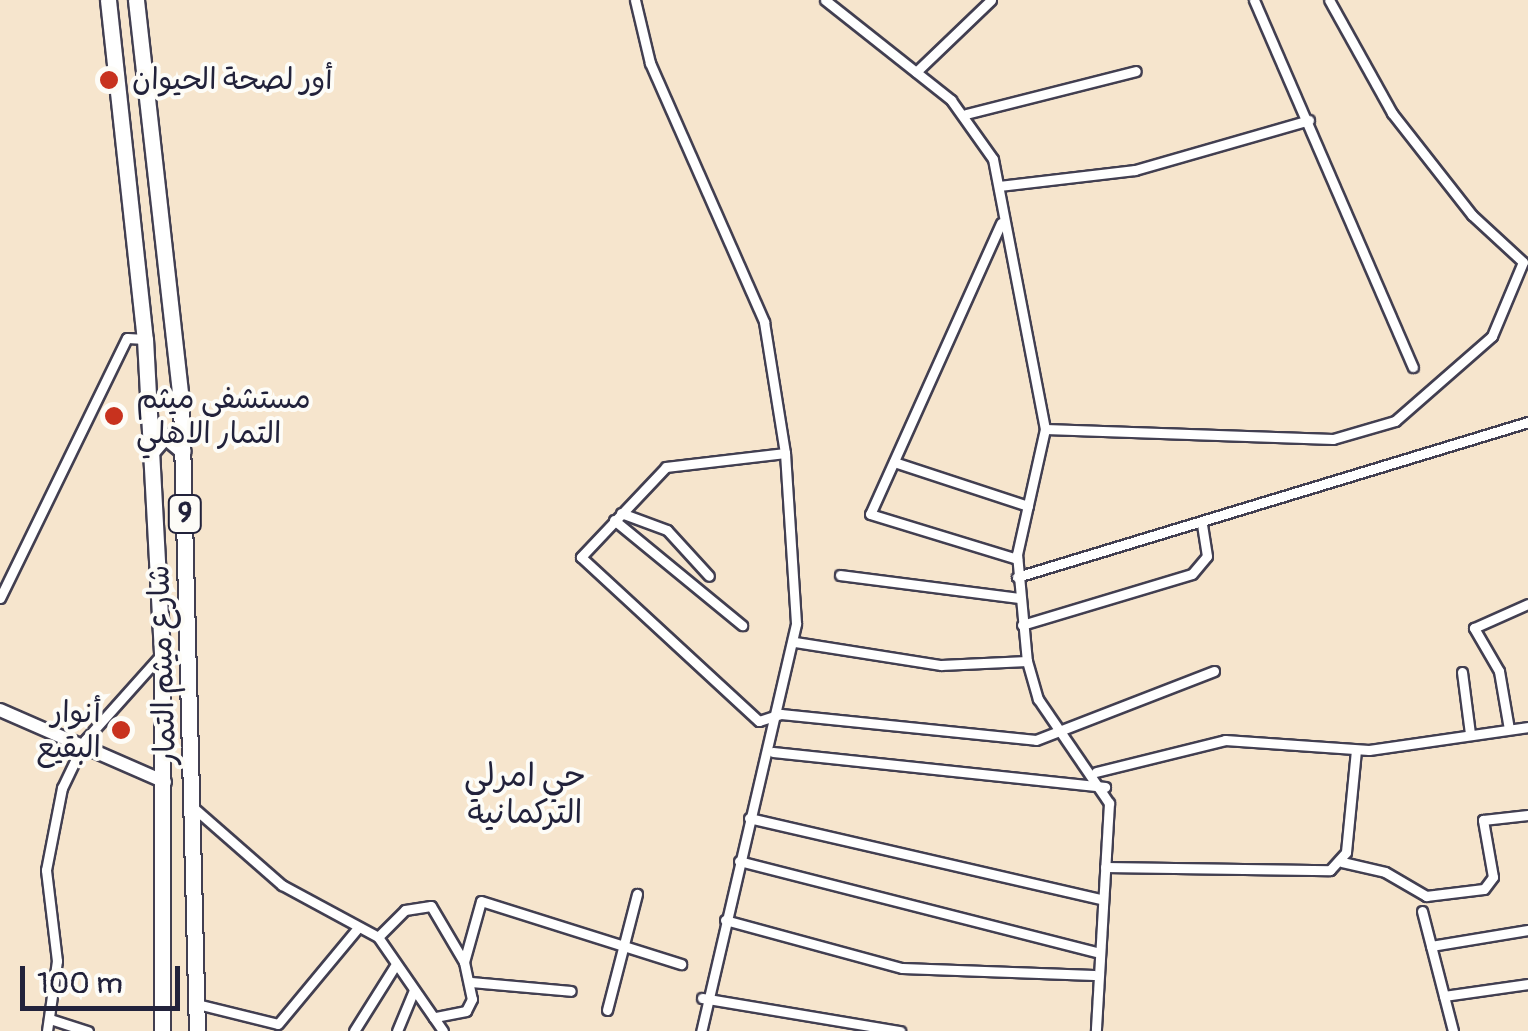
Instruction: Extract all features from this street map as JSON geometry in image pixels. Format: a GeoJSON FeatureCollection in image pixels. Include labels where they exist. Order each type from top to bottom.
{"type":"FeatureCollection","features":[{"type":"Feature","properties":{"kind":"highway","name":"شارع ميثم التمار"},"geometry":{"type":"LineString","coordinates":[[108,0],[145,339],[162,654],[167,906],[162,1031]]}},
{"type":"Feature","properties":{"kind":"highway","name":"شارع ميثم التمار"},"geometry":{"type":"LineString","coordinates":[[136,0],[181,400],[194,808],[196,1031]]}},
{"type":"Feature","properties":{"kind":"highway"},"geometry":{"type":"LineString","coordinates":[[147,402],[164,413],[181,400]]}},
{"type":"Feature","properties":{"kind":"highway"},"geometry":{"type":"LineString","coordinates":[[150,455],[164,436],[183,452]]}},
{"type":"Feature","properties":{"kind":"highway"},"geometry":{"type":"LineString","coordinates":[[166,864],[176,873],[194,868]]}},
{"type":"Feature","properties":{"kind":"highway"},"geometry":{"type":"LineString","coordinates":[[167,906],[185,894],[196,906]]}},
{"type":"Feature","properties":{"kind":"street"},"geometry":{"type":"LineString","coordinates":[[635,0],[713,220],[758,306],[785,453],[795,642],[773,752],[749,818],[702,998],[701,1031]]}},
{"type":"Feature","properties":{"kind":"street"},"geometry":{"type":"LineString","coordinates":[[826,0],[966,114],[984,137],[999,186],[1045,429],[1017,559],[1027,661],[1062,734],[1104,786],[1105,867],[1094,975],[1096,1031]]}},
{"type":"Feature","properties":{"kind":"street"},"geometry":{"type":"LineString","coordinates":[[916,72],[938,42],[991,0]]}},
{"type":"Feature","properties":{"kind":"street"},"geometry":{"type":"LineString","coordinates":[[1254,0],[1413,368]]}},
{"type":"Feature","properties":{"kind":"street"},"geometry":{"type":"LineString","coordinates":[[1045,429],[1333,440],[1396,421],[1492,336],[1523,262],[1472,215],[1392,113],[1329,0]]}},
{"type":"Feature","properties":{"kind":"street"},"geometry":{"type":"LineString","coordinates":[[966,114],[1136,72]]}},
{"type":"Feature","properties":{"kind":"street"},"geometry":{"type":"LineString","coordinates":[[999,186],[1182,160],[1309,120]]}},
{"type":"Feature","properties":{"kind":"street"},"geometry":{"type":"LineString","coordinates":[[1003,220],[870,514],[1017,559]]}},
{"type":"Feature","properties":{"kind":"street"},"geometry":{"type":"LineString","coordinates":[[0,598],[126,338],[145,339]]}},
{"type":"Feature","properties":{"kind":"street"},"geometry":{"type":"LineString","coordinates":[[1017,577],[1202,526],[1528,422]]}},
{"type":"Feature","properties":{"kind":"street"},"geometry":{"type":"LineString","coordinates":[[785,453],[666,467],[580,558],[758,721],[781,714],[1036,740],[1062,734],[1214,670]]}},
{"type":"Feature","properties":{"kind":"street"},"geometry":{"type":"LineString","coordinates":[[894,462],[1028,506]]}},
{"type":"Feature","properties":{"kind":"street"},"geometry":{"type":"LineString","coordinates":[[618,516],[667,530],[709,576]]}},
{"type":"Feature","properties":{"kind":"street"},"geometry":{"type":"LineString","coordinates":[[618,516],[742,625]]}},
{"type":"Feature","properties":{"kind":"street"},"geometry":{"type":"LineString","coordinates":[[1022,625],[1192,574],[1207,556],[1202,526]]}},
{"type":"Feature","properties":{"kind":"street"},"geometry":{"type":"LineString","coordinates":[[840,575],[1019,598]]}},
{"type":"Feature","properties":{"kind":"street"},"geometry":{"type":"LineString","coordinates":[[1509,729],[1498,670],[1474,628],[1528,604]]}},
{"type":"Feature","properties":{"kind":"street"},"geometry":{"type":"LineString","coordinates":[[795,642],[941,666],[1027,661]]}},
{"type":"Feature","properties":{"kind":"street"},"geometry":{"type":"LineString","coordinates":[[48,1031],[48,849],[85,740],[162,654]]}},
{"type":"Feature","properties":{"kind":"street"},"geometry":{"type":"LineString","coordinates":[[1462,672],[1470,734]]}},
{"type":"Feature","properties":{"kind":"street"},"geometry":{"type":"LineString","coordinates":[[0,710],[85,740],[165,782]]}},
{"type":"Feature","properties":{"kind":"street"},"geometry":{"type":"LineString","coordinates":[[1096,772],[1250,738],[1356,750],[1528,727]]}},
{"type":"Feature","properties":{"kind":"street"},"geometry":{"type":"LineString","coordinates":[[1342,862],[1356,750]]}},
{"type":"Feature","properties":{"kind":"street"},"geometry":{"type":"LineString","coordinates":[[773,752],[1104,786]]}},
{"type":"Feature","properties":{"kind":"street"},"geometry":{"type":"LineString","coordinates":[[194,808],[282,884],[356,929],[378,937],[443,1031]]}},
{"type":"Feature","properties":{"kind":"street"},"geometry":{"type":"LineString","coordinates":[[1105,867],[1313,871],[1342,862],[1385,872],[1426,896],[1484,889],[1493,877],[1483,820],[1528,815]]}},
{"type":"Feature","properties":{"kind":"street"},"geometry":{"type":"LineString","coordinates":[[749,818],[1100,899]]}},
{"type":"Feature","properties":{"kind":"street"},"geometry":{"type":"LineString","coordinates":[[739,861],[1096,952]]}},
{"type":"Feature","properties":{"kind":"street"},"geometry":{"type":"LineString","coordinates":[[607,1010],[618,944],[636,894]]}},
{"type":"Feature","properties":{"kind":"street"},"geometry":{"type":"LineString","coordinates":[[464,962],[476,902],[681,964]]}},
{"type":"Feature","properties":{"kind":"street"},"geometry":{"type":"LineString","coordinates":[[378,937],[426,903],[464,962],[471,982],[466,1011],[434,1018]]}},
{"type":"Feature","properties":{"kind":"street"},"geometry":{"type":"LineString","coordinates":[[1422,911],[1453,1031]]}},
{"type":"Feature","properties":{"kind":"street"},"geometry":{"type":"LineString","coordinates":[[725,920],[890,966],[1094,975]]}},
{"type":"Feature","properties":{"kind":"street"},"geometry":{"type":"LineString","coordinates":[[197,1004],[278,1024],[356,929]]}},
{"type":"Feature","properties":{"kind":"street"},"geometry":{"type":"LineString","coordinates":[[1431,946],[1528,930]]}},
{"type":"Feature","properties":{"kind":"street"},"geometry":{"type":"LineString","coordinates":[[354,1031],[396,964]]}},
{"type":"Feature","properties":{"kind":"street"},"geometry":{"type":"LineString","coordinates":[[471,982],[572,992]]}},
{"type":"Feature","properties":{"kind":"street"},"geometry":{"type":"LineString","coordinates":[[1444,996],[1528,984]]}},
{"type":"Feature","properties":{"kind":"street"},"geometry":{"type":"LineString","coordinates":[[397,1031],[414,990]]}},
{"type":"Feature","properties":{"kind":"street"},"geometry":{"type":"LineString","coordinates":[[702,998],[900,1031]]}},
{"type":"Feature","properties":{"kind":"street"},"geometry":{"type":"LineString","coordinates":[[50,1019],[88,1031]]}},
{"type":"Feature","properties":{"kind":"place","name":"أور لصحة الحيوان"},"geometry":{"type":"Point","coordinates":[109,80]}},
{"type":"Feature","properties":{"kind":"place","name":"مستشفى ميثم التمار الاهلي"},"geometry":{"type":"Point","coordinates":[114,416]}},
{"type":"Feature","properties":{"kind":"place","name":"أنوار البقيع"},"geometry":{"type":"Point","coordinates":[121,730]}},
{"type":"Feature","properties":{"kind":"district","name":"حي امرلي التركمانية"},"geometry":{"type":"Point","coordinates":[525,796]}}]}
